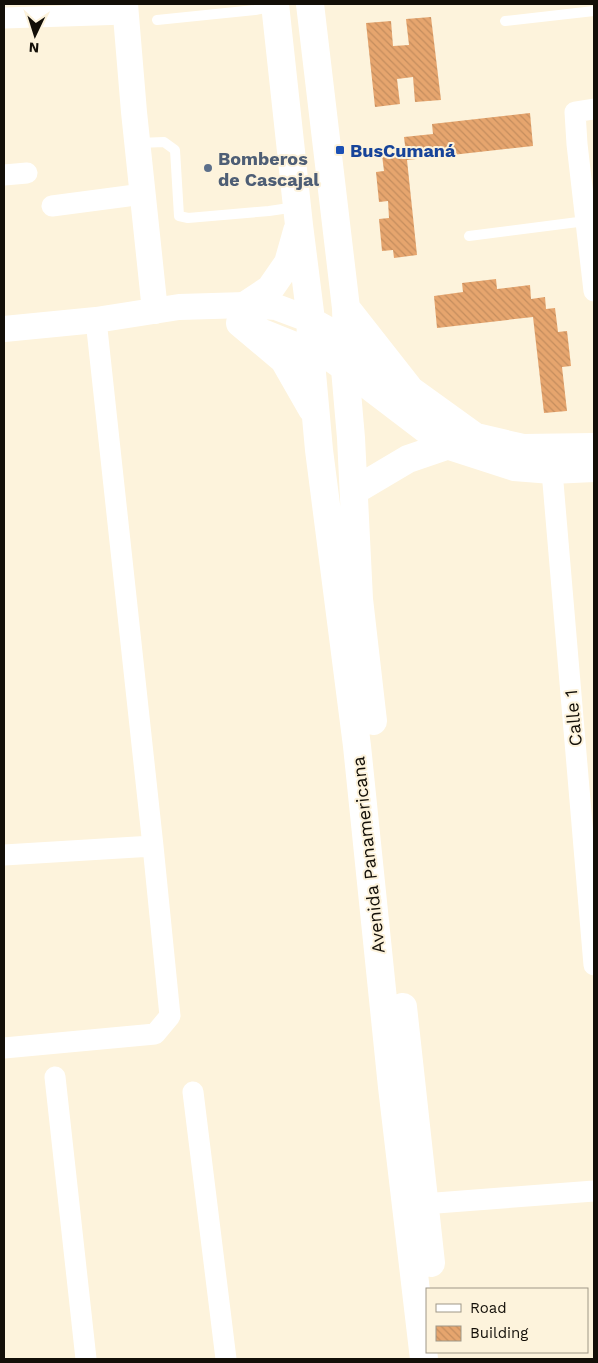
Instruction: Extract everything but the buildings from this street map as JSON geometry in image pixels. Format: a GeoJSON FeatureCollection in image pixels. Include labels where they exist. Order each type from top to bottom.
{"type":"FeatureCollection","features":[{"type":"Feature","properties":{"kind":"main road","name":"Avenida Panamericana"},"geometry":{"type":"LineString","coordinates":[[310,4],[346,308],[347,340],[345,369],[354,491],[359,599],[416,1205],[424,1359]]}},
{"type":"Feature","properties":{"kind":"main road","name":"Avenida Panamericana"},"geometry":{"type":"LineString","coordinates":[[275,5],[298,216],[312,320],[310,351],[319,450],[416,1205],[434,1288]]}},
{"type":"Feature","properties":{"kind":"main road"},"geometry":{"type":"LineString","coordinates":[[298,216],[288,262],[270,289],[243,314],[284,360],[316,417]]}},
{"type":"Feature","properties":{"kind":"main road"},"geometry":{"type":"LineString","coordinates":[[346,308],[408,387]]}},
{"type":"Feature","properties":{"kind":"main road"},"geometry":{"type":"LineString","coordinates":[[354,491],[408,459],[446,446]]}},
{"type":"Feature","properties":{"kind":"street"},"geometry":{"type":"LineString","coordinates":[[4,18],[126,9],[143,194],[167,309]]}},
{"type":"Feature","properties":{"kind":"street"},"geometry":{"type":"LineString","coordinates":[[594,109],[575,112],[594,291]]}},
{"type":"Feature","properties":{"kind":"street"},"geometry":{"type":"LineString","coordinates":[[4,175],[27,173]]}},
{"type":"Feature","properties":{"kind":"street"},"geometry":{"type":"LineString","coordinates":[[52,206],[143,194]]}},
{"type":"Feature","properties":{"kind":"street"},"geometry":{"type":"LineString","coordinates":[[4,329],[96,320],[167,309],[243,314],[276,307],[312,320],[347,340],[476,436],[523,447],[594,446]]}},
{"type":"Feature","properties":{"kind":"street"},"geometry":{"type":"LineString","coordinates":[[243,314],[310,351],[324,354],[446,446],[514,468],[552,471],[594,469]]}},
{"type":"Feature","properties":{"kind":"street"},"geometry":{"type":"LineString","coordinates":[[4,1048],[155,1034],[170,1016],[96,320]]}},
{"type":"Feature","properties":{"kind":"street","name":"Calle 1"},"geometry":{"type":"LineString","coordinates":[[552,471],[594,965]]}},
{"type":"Feature","properties":{"kind":"street"},"geometry":{"type":"LineString","coordinates":[[4,855],[153,846]]}},
{"type":"Feature","properties":{"kind":"street"},"geometry":{"type":"LineString","coordinates":[[55,1077],[86,1359]]}},
{"type":"Feature","properties":{"kind":"street"},"geometry":{"type":"LineString","coordinates":[[192,1092],[226,1359]]}},
{"type":"Feature","properties":{"kind":"street"},"geometry":{"type":"LineString","coordinates":[[416,1205],[594,1191]]}},
{"type":"Feature","properties":{"kind":"lane"},"geometry":{"type":"LineString","coordinates":[[157,20],[256,10],[275,5]]}},
{"type":"Feature","properties":{"kind":"lane"},"geometry":{"type":"LineString","coordinates":[[506,21],[594,11]]}},
{"type":"Feature","properties":{"kind":"lane"},"geometry":{"type":"LineString","coordinates":[[138,143],[164,142],[175,150],[179,216],[188,218],[269,211],[298,216]]}},
{"type":"Feature","properties":{"kind":"lane"},"geometry":{"type":"LineString","coordinates":[[469,236],[586,221]]}},
{"type":"Feature","properties":{"kind":"place","name":"BusCumaná"},"geometry":{"type":"Point","coordinates":[340,150]}},
{"type":"Feature","properties":{"kind":"place","name":"Bomberos de Cascajal"},"geometry":{"type":"Point","coordinates":[208,168]}}]}
